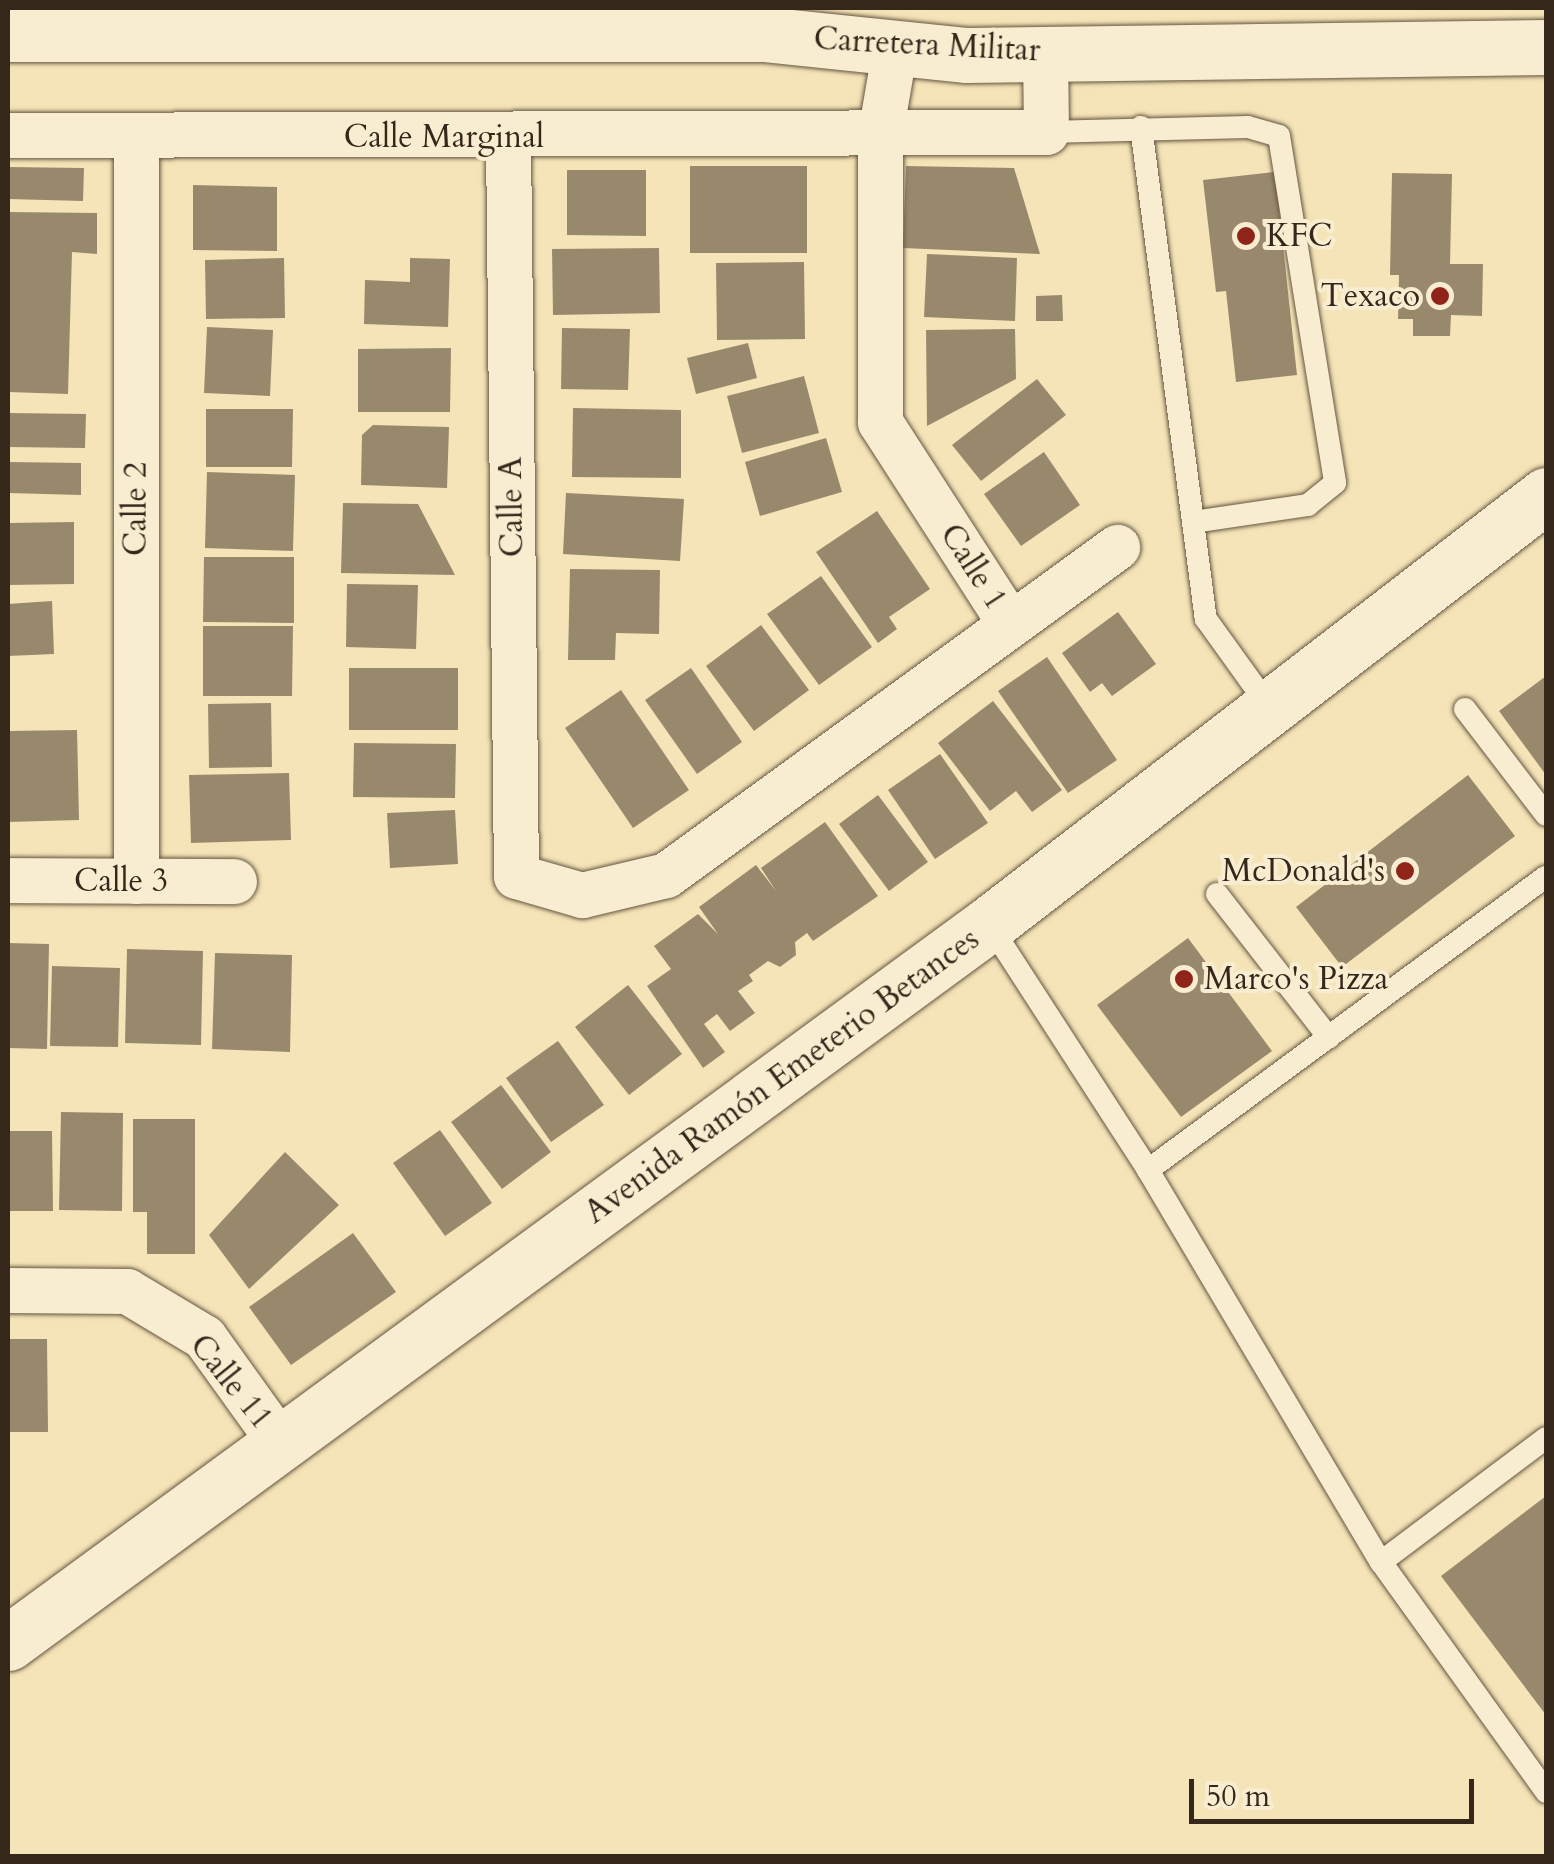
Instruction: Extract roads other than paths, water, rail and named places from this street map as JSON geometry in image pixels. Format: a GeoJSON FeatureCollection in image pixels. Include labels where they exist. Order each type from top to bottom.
{"type":"FeatureCollection","features":[{"type":"Feature","properties":{"kind":"street","name":"Carretera Militar"},"geometry":{"type":"LineString","coordinates":[[8,34],[763,34],[895,48],[1044,54],[1546,47]]}},
{"type":"Feature","properties":{"kind":"street"},"geometry":{"type":"LineString","coordinates":[[880,134],[895,48]]}},
{"type":"Feature","properties":{"kind":"street"},"geometry":{"type":"LineString","coordinates":[[1044,54],[1046,132]]}},
{"type":"Feature","properties":{"kind":"street","name":"Calle Marginal"},"geometry":{"type":"LineString","coordinates":[[8,135],[508,138],[1046,132]]}},
{"type":"Feature","properties":{"kind":"street","name":"Calle 1"},"geometry":{"type":"LineString","coordinates":[[582,895],[666,875],[1010,624],[880,422],[880,134]]}},
{"type":"Feature","properties":{"kind":"street","name":"Calle 2"},"geometry":{"type":"LineString","coordinates":[[136,137],[136,881]]}},
{"type":"Feature","properties":{"kind":"street","name":"Calle A"},"geometry":{"type":"LineString","coordinates":[[508,138],[516,876],[582,895]]}},
{"type":"Feature","properties":{"kind":"street","name":"Avenida Ramón Emeterio Betances"},"geometry":{"type":"LineString","coordinates":[[8,1642],[990,924],[1546,495]]}},
{"type":"Feature","properties":{"kind":"street"},"geometry":{"type":"LineString","coordinates":[[1010,624],[1117,547]]}},
{"type":"Feature","properties":{"kind":"street","name":"Calle 3"},"geometry":{"type":"LineString","coordinates":[[8,880],[234,881]]}},
{"type":"Feature","properties":{"kind":"street","name":"Calle 11"},"geometry":{"type":"LineString","coordinates":[[8,1290],[127,1292],[204,1337],[281,1444]]}},
{"type":"Feature","properties":{"kind":"lane"},"geometry":{"type":"LineString","coordinates":[[1141,127],[1206,619],[1270,709]]}},
{"type":"Feature","properties":{"kind":"lane"},"geometry":{"type":"LineString","coordinates":[[1046,132],[1248,127],[1280,136],[1335,483],[1308,505],[1194,522]]}},
{"type":"Feature","properties":{"kind":"lane"},"geometry":{"type":"LineString","coordinates":[[1465,708],[1546,815]]}},
{"type":"Feature","properties":{"kind":"lane"},"geometry":{"type":"LineString","coordinates":[[1148,1170],[1546,876]]}},
{"type":"Feature","properties":{"kind":"lane"},"geometry":{"type":"LineString","coordinates":[[1216,894],[1328,1038]]}},
{"type":"Feature","properties":{"kind":"lane"},"geometry":{"type":"LineString","coordinates":[[990,924],[1148,1170],[1381,1562],[1546,1792]]}},
{"type":"Feature","properties":{"kind":"lane"},"geometry":{"type":"LineString","coordinates":[[1381,1562],[1546,1438]]}},
{"type":"Feature","properties":{"kind":"place","name":"KFC"},"geometry":{"type":"Point","coordinates":[1246,236]}},
{"type":"Feature","properties":{"kind":"place","name":"Texaco"},"geometry":{"type":"Point","coordinates":[1440,296]}},
{"type":"Feature","properties":{"kind":"place","name":"McDonald's"},"geometry":{"type":"Point","coordinates":[1405,871]}},
{"type":"Feature","properties":{"kind":"place","name":"Marco's Pizza"},"geometry":{"type":"Point","coordinates":[1184,979]}}]}
